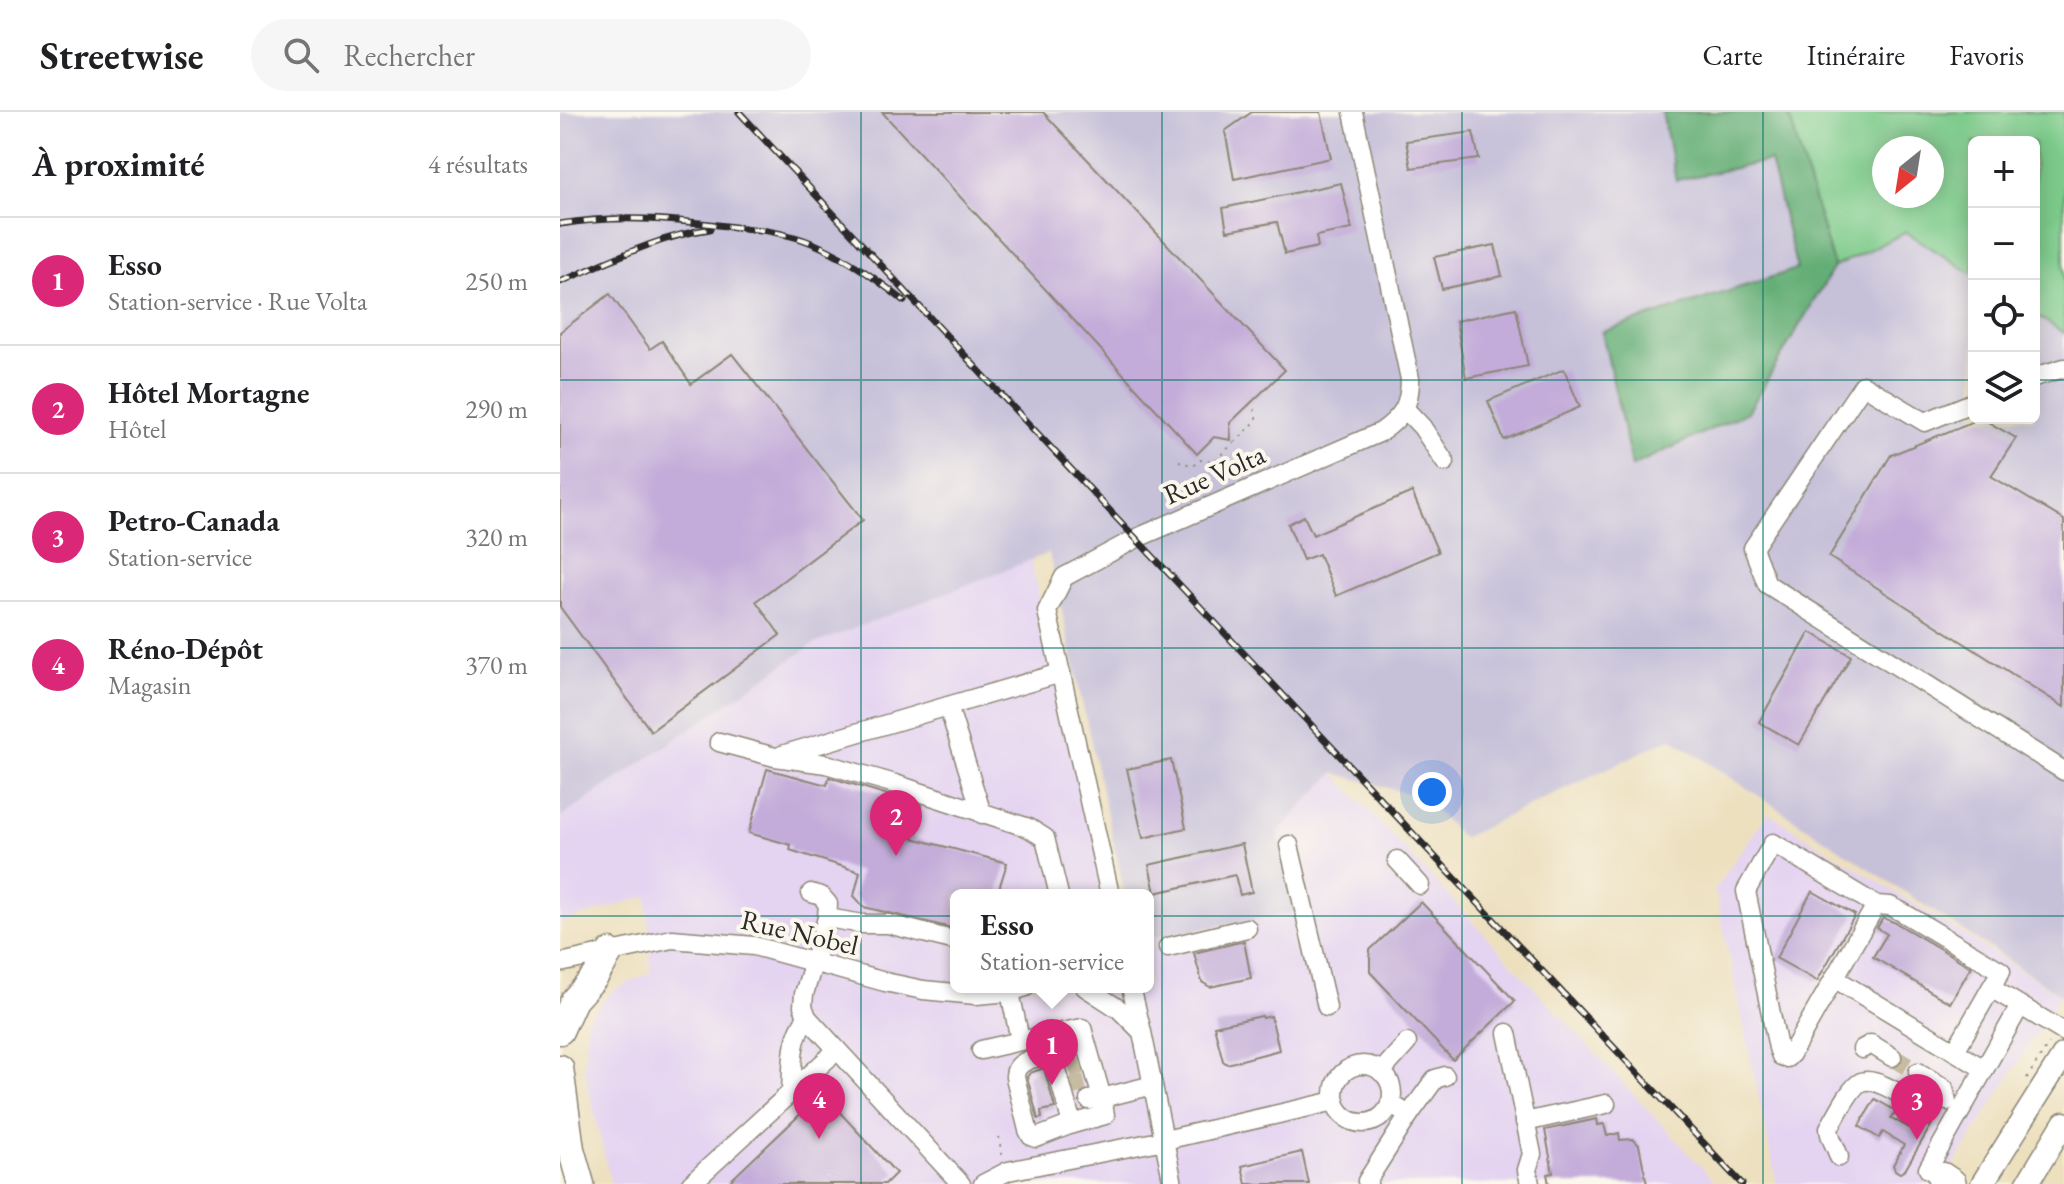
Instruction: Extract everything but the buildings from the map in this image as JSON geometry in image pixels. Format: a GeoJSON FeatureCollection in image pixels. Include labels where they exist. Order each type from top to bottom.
{"type":"FeatureCollection","features":[{"type":"Feature","properties":{"kind":"highway"},"geometry":{"type":"LineString","coordinates":[[560,1031],[574,1000],[595,977],[610,952]]}},
{"type":"Feature","properties":{"kind":"highway"},"geometry":{"type":"LineString","coordinates":[[560,1068],[571,1149],[581,1184]]}},
{"type":"Feature","properties":{"kind":"main road"},"geometry":{"type":"LineString","coordinates":[[1982,1184],[2064,1054]]}},
{"type":"Feature","properties":{"kind":"main road"},"geometry":{"type":"LineString","coordinates":[[2027,1184],[2064,1123]]}},
{"type":"Feature","properties":{"kind":"street"},"geometry":{"type":"LineString","coordinates":[[1353,112],[1410,379],[1410,394],[1405,409],[1435,444],[1445,462]]}},
{"type":"Feature","properties":{"kind":"street"},"geometry":{"type":"LineString","coordinates":[[2040,375],[2064,368]]}},
{"type":"Feature","properties":{"kind":"street"},"geometry":{"type":"LineString","coordinates":[[1968,404],[1925,422],[1863,385],[1753,548],[1767,584],[2064,771]]}},
{"type":"Feature","properties":{"kind":"street","name":"Rue Volta"},"geometry":{"type":"LineString","coordinates":[[1109,889],[1047,611],[1064,577],[1137,538],[1381,432],[1405,409]]}},
{"type":"Feature","properties":{"kind":"street"},"geometry":{"type":"LineString","coordinates":[[775,757],[1061,673]]}},
{"type":"Feature","properties":{"kind":"street"},"geometry":{"type":"LineString","coordinates":[[948,706],[982,814]]}},
{"type":"Feature","properties":{"kind":"street"},"geometry":{"type":"LineString","coordinates":[[719,742],[775,757],[826,764],[1029,828],[1045,838],[1058,889]]}},
{"type":"Feature","properties":{"kind":"street"},"geometry":{"type":"LineString","coordinates":[[1876,905],[1791,1054],[1787,1058],[1781,1056],[1746,891],[1773,843],[1876,905],[1890,906],[1902,912],[2001,971],[1955,1051]]}},
{"type":"Feature","properties":{"kind":"street"},"geometry":{"type":"LineString","coordinates":[[1289,845],[1327,1007]]}},
{"type":"Feature","properties":{"kind":"street"},"geometry":{"type":"LineString","coordinates":[[1397,860],[1420,885]]}},
{"type":"Feature","properties":{"kind":"street"},"geometry":{"type":"LineString","coordinates":[[811,893],[821,896],[828,904],[827,918],[804,994],[803,1006],[807,1017],[961,1184]]}},
{"type":"Feature","properties":{"kind":"street"},"geometry":{"type":"LineString","coordinates":[[827,918],[863,924],[888,924],[950,940]]}},
{"type":"Feature","properties":{"kind":"street"},"geometry":{"type":"LineString","coordinates":[[1168,947],[1247,928]]}},
{"type":"Feature","properties":{"kind":"street","name":"Rue Nobel"},"geometry":{"type":"LineString","coordinates":[[560,963],[672,939],[754,946],[885,982],[950,993]]}},
{"type":"Feature","properties":{"kind":"street"},"geometry":{"type":"LineString","coordinates":[[1834,978],[1984,1069]]}},
{"type":"Feature","properties":{"kind":"street"},"geometry":{"type":"LineString","coordinates":[[1991,988],[2064,1032]]}},
{"type":"Feature","properties":{"kind":"street","name":"Rue Nobel"},"geometry":{"type":"LineString","coordinates":[[954,993],[976,993]]}},
{"type":"Feature","properties":{"kind":"street"},"geometry":{"type":"LineString","coordinates":[[1018,993],[1020,1040]]}},
{"type":"Feature","properties":{"kind":"street"},"geometry":{"type":"LineString","coordinates":[[1094,993],[1119,1009],[1142,1032]]}},
{"type":"Feature","properties":{"kind":"street"},"geometry":{"type":"LineString","coordinates":[[1132,993],[1173,1184]]}},
{"type":"Feature","properties":{"kind":"street"},"geometry":{"type":"LineString","coordinates":[[1957,1184],[1944,1172],[1940,1179],[1928,1169],[2020,1006]]}},
{"type":"Feature","properties":{"kind":"street"},"geometry":{"type":"LineString","coordinates":[[791,1090],[793,1049],[797,1031],[807,1017]]}},
{"type":"Feature","properties":{"kind":"street"},"geometry":{"type":"LineString","coordinates":[[1507,1033],[1532,1154],[1527,1170],[1530,1184]]}},
{"type":"Feature","properties":{"kind":"street"},"geometry":{"type":"LineString","coordinates":[[981,1050],[1020,1040],[1075,1079],[1105,1115],[1036,1138],[1028,1130],[1015,1077],[1015,1069],[1020,1063],[1075,1079],[1153,1085]]}},
{"type":"Feature","properties":{"kind":"street"},"geometry":{"type":"LineString","coordinates":[[1381,1072],[1407,1043]]}},
{"type":"Feature","properties":{"kind":"street"},"geometry":{"type":"LineString","coordinates":[[1866,1046],[1892,1057]]}},
{"type":"Feature","properties":{"kind":"street"},"geometry":{"type":"LineString","coordinates":[[691,1184],[837,1050]]}},
{"type":"Feature","properties":{"kind":"street"},"geometry":{"type":"LineString","coordinates":[[1358,1066],[1381,1072],[1392,1091],[1390,1103],[1382,1116],[1364,1123],[1346,1118],[1339,1111],[1334,1092],[1342,1075],[1358,1066]]}},
{"type":"Feature","properties":{"kind":"street"},"geometry":{"type":"LineString","coordinates":[[1918,1072],[1944,1088],[1947,1101]]}},
{"type":"Feature","properties":{"kind":"street"},"geometry":{"type":"LineString","coordinates":[[1368,1184],[1409,1115],[1435,1079],[1445,1076]]}},
{"type":"Feature","properties":{"kind":"street"},"geometry":{"type":"LineString","coordinates":[[1072,1124],[1075,1079]]}},
{"type":"Feature","properties":{"kind":"street"},"geometry":{"type":"LineString","coordinates":[[1839,1157],[1829,1128],[1853,1088],[1861,1082],[1869,1080],[1880,1083],[1913,1102]]}},
{"type":"Feature","properties":{"kind":"street"},"geometry":{"type":"LineString","coordinates":[[983,1184],[1007,1176],[1102,1162],[1165,1140],[1335,1101]]}},
{"type":"Feature","properties":{"kind":"street"},"geometry":{"type":"LineString","coordinates":[[1390,1103],[1409,1115]]}},
{"type":"Feature","properties":{"kind":"street"},"geometry":{"type":"LineString","coordinates":[[1525,1122],[1606,1104]]}},
{"type":"Feature","properties":{"kind":"path"},"geometry":{"type":"LineString","coordinates":[[1179,461],[1193,466],[1200,460],[1214,461],[1256,421],[1256,412],[1249,404]]}},
{"type":"Feature","properties":{"kind":"path"},"geometry":{"type":"LineString","coordinates":[[999,1137],[1007,1176]]}},
{"type":"Feature","properties":{"kind":"shaded area"},"geometry":{"type":"Polygon","coordinates":[[[560,112],[1662,112],[1676,180],[1770,161],[1798,269],[1602,332],[1748,412],[1834,267],[1906,232],[1968,271],[1968,424],[2040,424],[2040,318],[2064,333],[2064,997],[1671,738],[1462,838],[1424,798],[1334,773],[1278,832],[1297,912],[1154,937],[1154,889],[1124,889],[1049,553],[814,644],[560,818],[560,112]]]}},
{"type":"Feature","properties":{"kind":"shaded area"},"geometry":{"type":"Polygon","coordinates":[[[1030,559],[1111,889],[950,889],[950,993],[1154,993],[1154,939],[1297,912],[1278,832],[1334,773],[1717,1184],[611,1184],[584,1068],[587,1020],[611,992],[651,972],[647,896],[560,923],[560,818],[814,644],[1030,559]]]}},
{"type":"Feature","properties":{"kind":"shaded area"},"geometry":{"type":"Polygon","coordinates":[[[1768,813],[2060,995],[1942,1184],[1777,1184],[1715,889],[1768,813]]]}},
{"type":"Feature","properties":{"kind":"green space"},"geometry":{"type":"Polygon","coordinates":[[[1662,112],[1788,112],[1834,267],[1748,412],[1632,466],[1602,332],[1797,269],[1770,161],[1676,180],[1662,112]]]}},
{"type":"Feature","properties":{"kind":"green space"},"geometry":{"type":"Polygon","coordinates":[[[1788,112],[2064,112],[2064,333],[2040,318],[2040,136],[1968,136],[1968,271],[1906,232],[1834,267],[1788,112]]]}},
{"type":"Feature","properties":{"kind":"tunnel"},"geometry":{"type":"LineString","coordinates":[[1892,1057],[1918,1072]]}},
{"type":"Feature","properties":{"kind":"tunnel"},"geometry":{"type":"LineString","coordinates":[[1069,1069],[1081,1065]]}},
{"type":"Feature","properties":{"kind":"tunnel"},"geometry":{"type":"LineString","coordinates":[[1072,1086],[1085,1083]]}},
{"type":"Feature","properties":{"kind":"railway"},"geometry":{"type":"LineString","coordinates":[[739,112],[1742,1184]]}},
{"type":"Feature","properties":{"kind":"railway"},"geometry":{"type":"LineString","coordinates":[[560,224],[622,219],[664,220],[785,234],[818,245],[844,259],[904,301]]}},
{"type":"Feature","properties":{"kind":"railway"},"geometry":{"type":"LineString","coordinates":[[560,282],[671,237],[710,229]]}},
{"type":"Feature","properties":{"kind":"place","name":"Hôtel Mortagne"},"geometry":{"type":"Point","coordinates":[896,856]}},
{"type":"Feature","properties":{"kind":"place","name":"Esso"},"geometry":{"type":"Point","coordinates":[1052,1085]}},
{"type":"Feature","properties":{"kind":"place","name":"Réno-Dépôt"},"geometry":{"type":"Point","coordinates":[819,1139]}},
{"type":"Feature","properties":{"kind":"place","name":"Petro-Canada"},"geometry":{"type":"Point","coordinates":[1917,1140]}}]}
